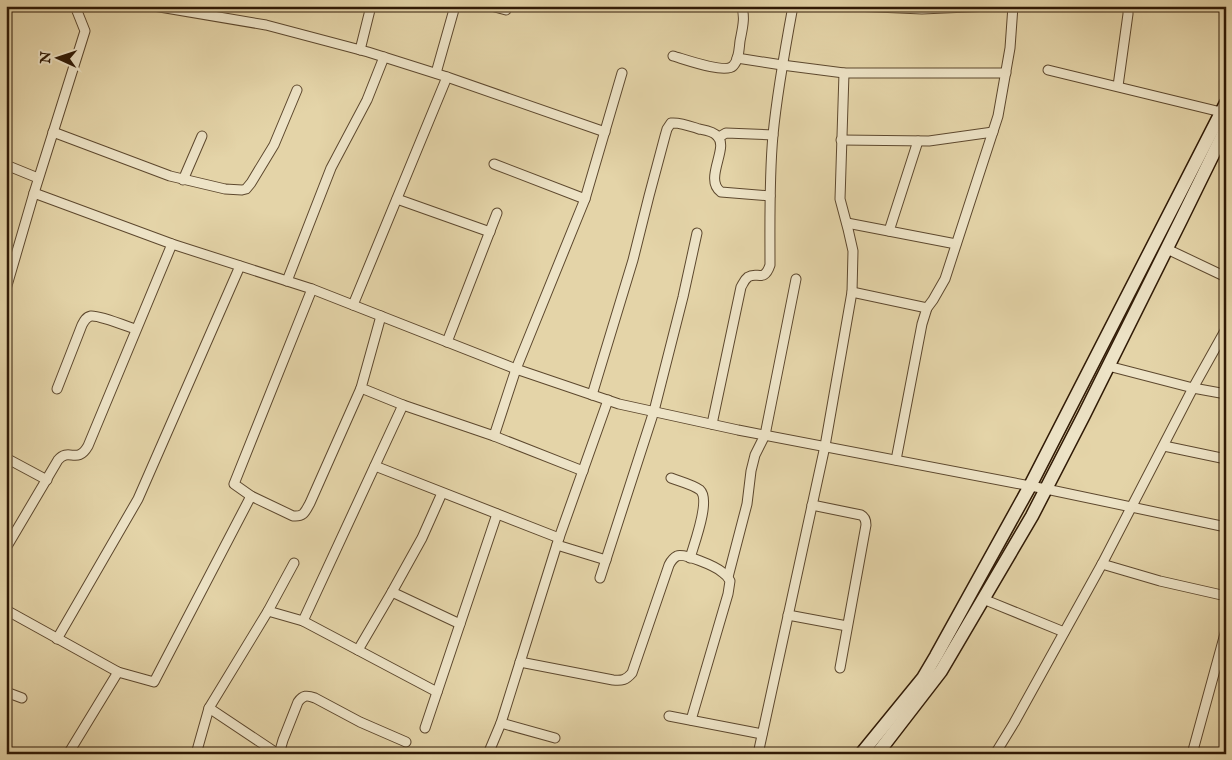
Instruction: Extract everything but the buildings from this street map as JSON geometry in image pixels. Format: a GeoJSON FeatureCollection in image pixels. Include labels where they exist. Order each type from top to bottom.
{"type":"FeatureCollection","features":[{"type":"Feature","properties":{"kind":"main road"},"geometry":{"type":"LineString","coordinates":[[861,754],[922,678],[936,656],[1030,486],[1224,108]]}},
{"type":"Feature","properties":{"kind":"main road"},"geometry":{"type":"LineString","coordinates":[[877,754],[941,671],[1032,516],[1226,128]]}},
{"type":"Feature","properties":{"kind":"street"},"geometry":{"type":"LineString","coordinates":[[6,289],[38,178],[85,31],[75,6]]}},
{"type":"Feature","properties":{"kind":"street"},"geometry":{"type":"LineString","coordinates":[[154,6],[266,25],[360,50],[436,73],[605,132]]}},
{"type":"Feature","properties":{"kind":"street"},"geometry":{"type":"LineString","coordinates":[[360,50],[372,6]]}},
{"type":"Feature","properties":{"kind":"street"},"geometry":{"type":"LineString","coordinates":[[436,73],[455,6]]}},
{"type":"Feature","properties":{"kind":"street"},"geometry":{"type":"LineString","coordinates":[[491,6],[506,10]]}},
{"type":"Feature","properties":{"kind":"street"},"geometry":{"type":"LineString","coordinates":[[673,56],[726,69],[734,66],[737,58],[743,17],[741,6]]}},
{"type":"Feature","properties":{"kind":"street"},"geometry":{"type":"LineString","coordinates":[[712,424],[741,288],[747,278],[768,272],[770,265],[770,196],[773,135],[782,65],[793,6]]}},
{"type":"Feature","properties":{"kind":"street"},"geometry":{"type":"LineString","coordinates":[[854,6],[923,8],[990,6]]}},
{"type":"Feature","properties":{"kind":"street"},"geometry":{"type":"LineString","coordinates":[[896,460],[922,324],[927,308],[945,279],[998,116],[1010,48],[1013,6]]}},
{"type":"Feature","properties":{"kind":"street"},"geometry":{"type":"LineString","coordinates":[[1118,86],[1128,6]]}},
{"type":"Feature","properties":{"kind":"street"},"geometry":{"type":"LineString","coordinates":[[287,281],[331,168],[367,100],[384,57]]}},
{"type":"Feature","properties":{"kind":"street"},"geometry":{"type":"LineString","coordinates":[[737,58],[844,73],[1006,73]]}},
{"type":"Feature","properties":{"kind":"street"},"geometry":{"type":"LineString","coordinates":[[1048,70],[1224,108]]}},
{"type":"Feature","properties":{"kind":"street"},"geometry":{"type":"LineString","coordinates":[[494,436],[516,369],[585,199],[622,73]]}},
{"type":"Feature","properties":{"kind":"street"},"geometry":{"type":"LineString","coordinates":[[758,754],[825,446],[852,292],[853,251],[840,199],[844,73]]}},
{"type":"Feature","properties":{"kind":"street"},"geometry":{"type":"LineString","coordinates":[[353,305],[447,77]]}},
{"type":"Feature","properties":{"kind":"street"},"geometry":{"type":"LineString","coordinates":[[53,132],[183,180],[234,190],[246,189],[274,145],[298,90]]}},
{"type":"Feature","properties":{"kind":"street"},"geometry":{"type":"LineString","coordinates":[[592,395],[634,260],[648,196],[667,129],[671,123],[679,123],[719,137]]}},
{"type":"Feature","properties":{"kind":"street"},"geometry":{"type":"LineString","coordinates":[[842,140],[929,141],[993,132]]}},
{"type":"Feature","properties":{"kind":"street"},"geometry":{"type":"LineString","coordinates":[[719,137],[726,133],[773,135]]}},
{"type":"Feature","properties":{"kind":"street"},"geometry":{"type":"LineString","coordinates":[[183,180],[202,136]]}},
{"type":"Feature","properties":{"kind":"street"},"geometry":{"type":"LineString","coordinates":[[719,137],[720,148],[714,181],[716,189],[728,193],[770,196]]}},
{"type":"Feature","properties":{"kind":"street"},"geometry":{"type":"LineString","coordinates":[[889,231],[918,141]]}},
{"type":"Feature","properties":{"kind":"street"},"geometry":{"type":"LineString","coordinates":[[494,164],[585,199]]}},
{"type":"Feature","properties":{"kind":"street"},"geometry":{"type":"LineString","coordinates":[[6,165],[38,178]]}},
{"type":"Feature","properties":{"kind":"street"},"geometry":{"type":"LineString","coordinates":[[34,193],[172,244],[312,289],[516,369],[619,404],[1226,527]]}},
{"type":"Feature","properties":{"kind":"street"},"geometry":{"type":"LineString","coordinates":[[396,199],[490,232]]}},
{"type":"Feature","properties":{"kind":"street"},"geometry":{"type":"LineString","coordinates":[[447,342],[498,213]]}},
{"type":"Feature","properties":{"kind":"street"},"geometry":{"type":"LineString","coordinates":[[846,223],[956,244]]}},
{"type":"Feature","properties":{"kind":"street"},"geometry":{"type":"LineString","coordinates":[[600,578],[654,411],[697,233]]}},
{"type":"Feature","properties":{"kind":"street"},"geometry":{"type":"LineString","coordinates":[[6,548],[61,456],[68,454],[77,456],[84,452],[88,446],[135,329],[172,244]]}},
{"type":"Feature","properties":{"kind":"street"},"geometry":{"type":"LineString","coordinates":[[1167,249],[1226,277]]}},
{"type":"Feature","properties":{"kind":"street"},"geometry":{"type":"LineString","coordinates":[[57,639],[138,499],[240,266]]}},
{"type":"Feature","properties":{"kind":"street"},"geometry":{"type":"LineString","coordinates":[[728,577],[748,504],[750,472],[755,455],[765,435],[796,279]]}},
{"type":"Feature","properties":{"kind":"street"},"geometry":{"type":"LineString","coordinates":[[312,289],[234,484],[251,496],[292,516],[304,514],[310,503],[361,388],[381,316]]}},
{"type":"Feature","properties":{"kind":"street"},"geometry":{"type":"LineString","coordinates":[[852,292],[927,308]]}},
{"type":"Feature","properties":{"kind":"street"},"geometry":{"type":"LineString","coordinates":[[57,389],[82,324],[89,316],[135,329]]}},
{"type":"Feature","properties":{"kind":"street"},"geometry":{"type":"LineString","coordinates":[[995,754],[1102,564],[1193,388],[1226,329]]}},
{"type":"Feature","properties":{"kind":"street"},"geometry":{"type":"LineString","coordinates":[[1108,366],[1193,388],[1226,394]]}},
{"type":"Feature","properties":{"kind":"street"},"geometry":{"type":"LineString","coordinates":[[361,388],[494,436],[583,472]]}},
{"type":"Feature","properties":{"kind":"street"},"geometry":{"type":"LineString","coordinates":[[488,754],[501,723],[558,542],[608,400]]}},
{"type":"Feature","properties":{"kind":"street"},"geometry":{"type":"LineString","coordinates":[[303,621],[404,405]]}},
{"type":"Feature","properties":{"kind":"street"},"geometry":{"type":"LineString","coordinates":[[1164,446],[1226,458]]}},
{"type":"Feature","properties":{"kind":"street"},"geometry":{"type":"LineString","coordinates":[[6,458],[47,480]]}},
{"type":"Feature","properties":{"kind":"street"},"geometry":{"type":"LineString","coordinates":[[376,466],[606,560]]}},
{"type":"Feature","properties":{"kind":"street"},"geometry":{"type":"LineString","coordinates":[[671,478],[698,488],[704,497],[704,509],[690,558]]}},
{"type":"Feature","properties":{"kind":"street"},"geometry":{"type":"LineString","coordinates":[[358,650],[422,538],[442,492]]}},
{"type":"Feature","properties":{"kind":"street"},"geometry":{"type":"LineString","coordinates":[[6,610],[118,672],[154,682],[251,496]]}},
{"type":"Feature","properties":{"kind":"street"},"geometry":{"type":"LineString","coordinates":[[812,505],[861,515],[866,520],[840,668]]}},
{"type":"Feature","properties":{"kind":"street"},"geometry":{"type":"LineString","coordinates":[[426,728],[497,514]]}},
{"type":"Feature","properties":{"kind":"street"},"geometry":{"type":"LineString","coordinates":[[520,662],[613,680],[622,681],[628,678],[632,673],[669,565],[675,557],[680,555],[690,558],[717,568],[730,581],[728,594],[691,720]]}},
{"type":"Feature","properties":{"kind":"street"},"geometry":{"type":"LineString","coordinates":[[196,754],[209,708],[268,611],[294,563]]}},
{"type":"Feature","properties":{"kind":"street"},"geometry":{"type":"LineString","coordinates":[[1102,564],[1160,581],[1226,596]]}},
{"type":"Feature","properties":{"kind":"street"},"geometry":{"type":"LineString","coordinates":[[392,592],[460,624]]}},
{"type":"Feature","properties":{"kind":"street"},"geometry":{"type":"LineString","coordinates":[[983,599],[1064,632]]}},
{"type":"Feature","properties":{"kind":"street"},"geometry":{"type":"LineString","coordinates":[[268,611],[303,621],[437,692]]}},
{"type":"Feature","properties":{"kind":"street"},"geometry":{"type":"LineString","coordinates":[[788,615],[847,626]]}},
{"type":"Feature","properties":{"kind":"street"},"geometry":{"type":"LineString","coordinates":[[1192,754],[1226,630]]}},
{"type":"Feature","properties":{"kind":"street"},"geometry":{"type":"LineString","coordinates":[[68,754],[118,672]]}},
{"type":"Feature","properties":{"kind":"street"},"geometry":{"type":"LineString","coordinates":[[6,692],[22,698]]}},
{"type":"Feature","properties":{"kind":"street"},"geometry":{"type":"LineString","coordinates":[[209,708],[279,754],[298,702],[304,696],[315,698],[360,722],[406,742]]}},
{"type":"Feature","properties":{"kind":"street"},"geometry":{"type":"LineString","coordinates":[[669,716],[762,734]]}},
{"type":"Feature","properties":{"kind":"street"},"geometry":{"type":"LineString","coordinates":[[501,723],[555,738]]}}]}
